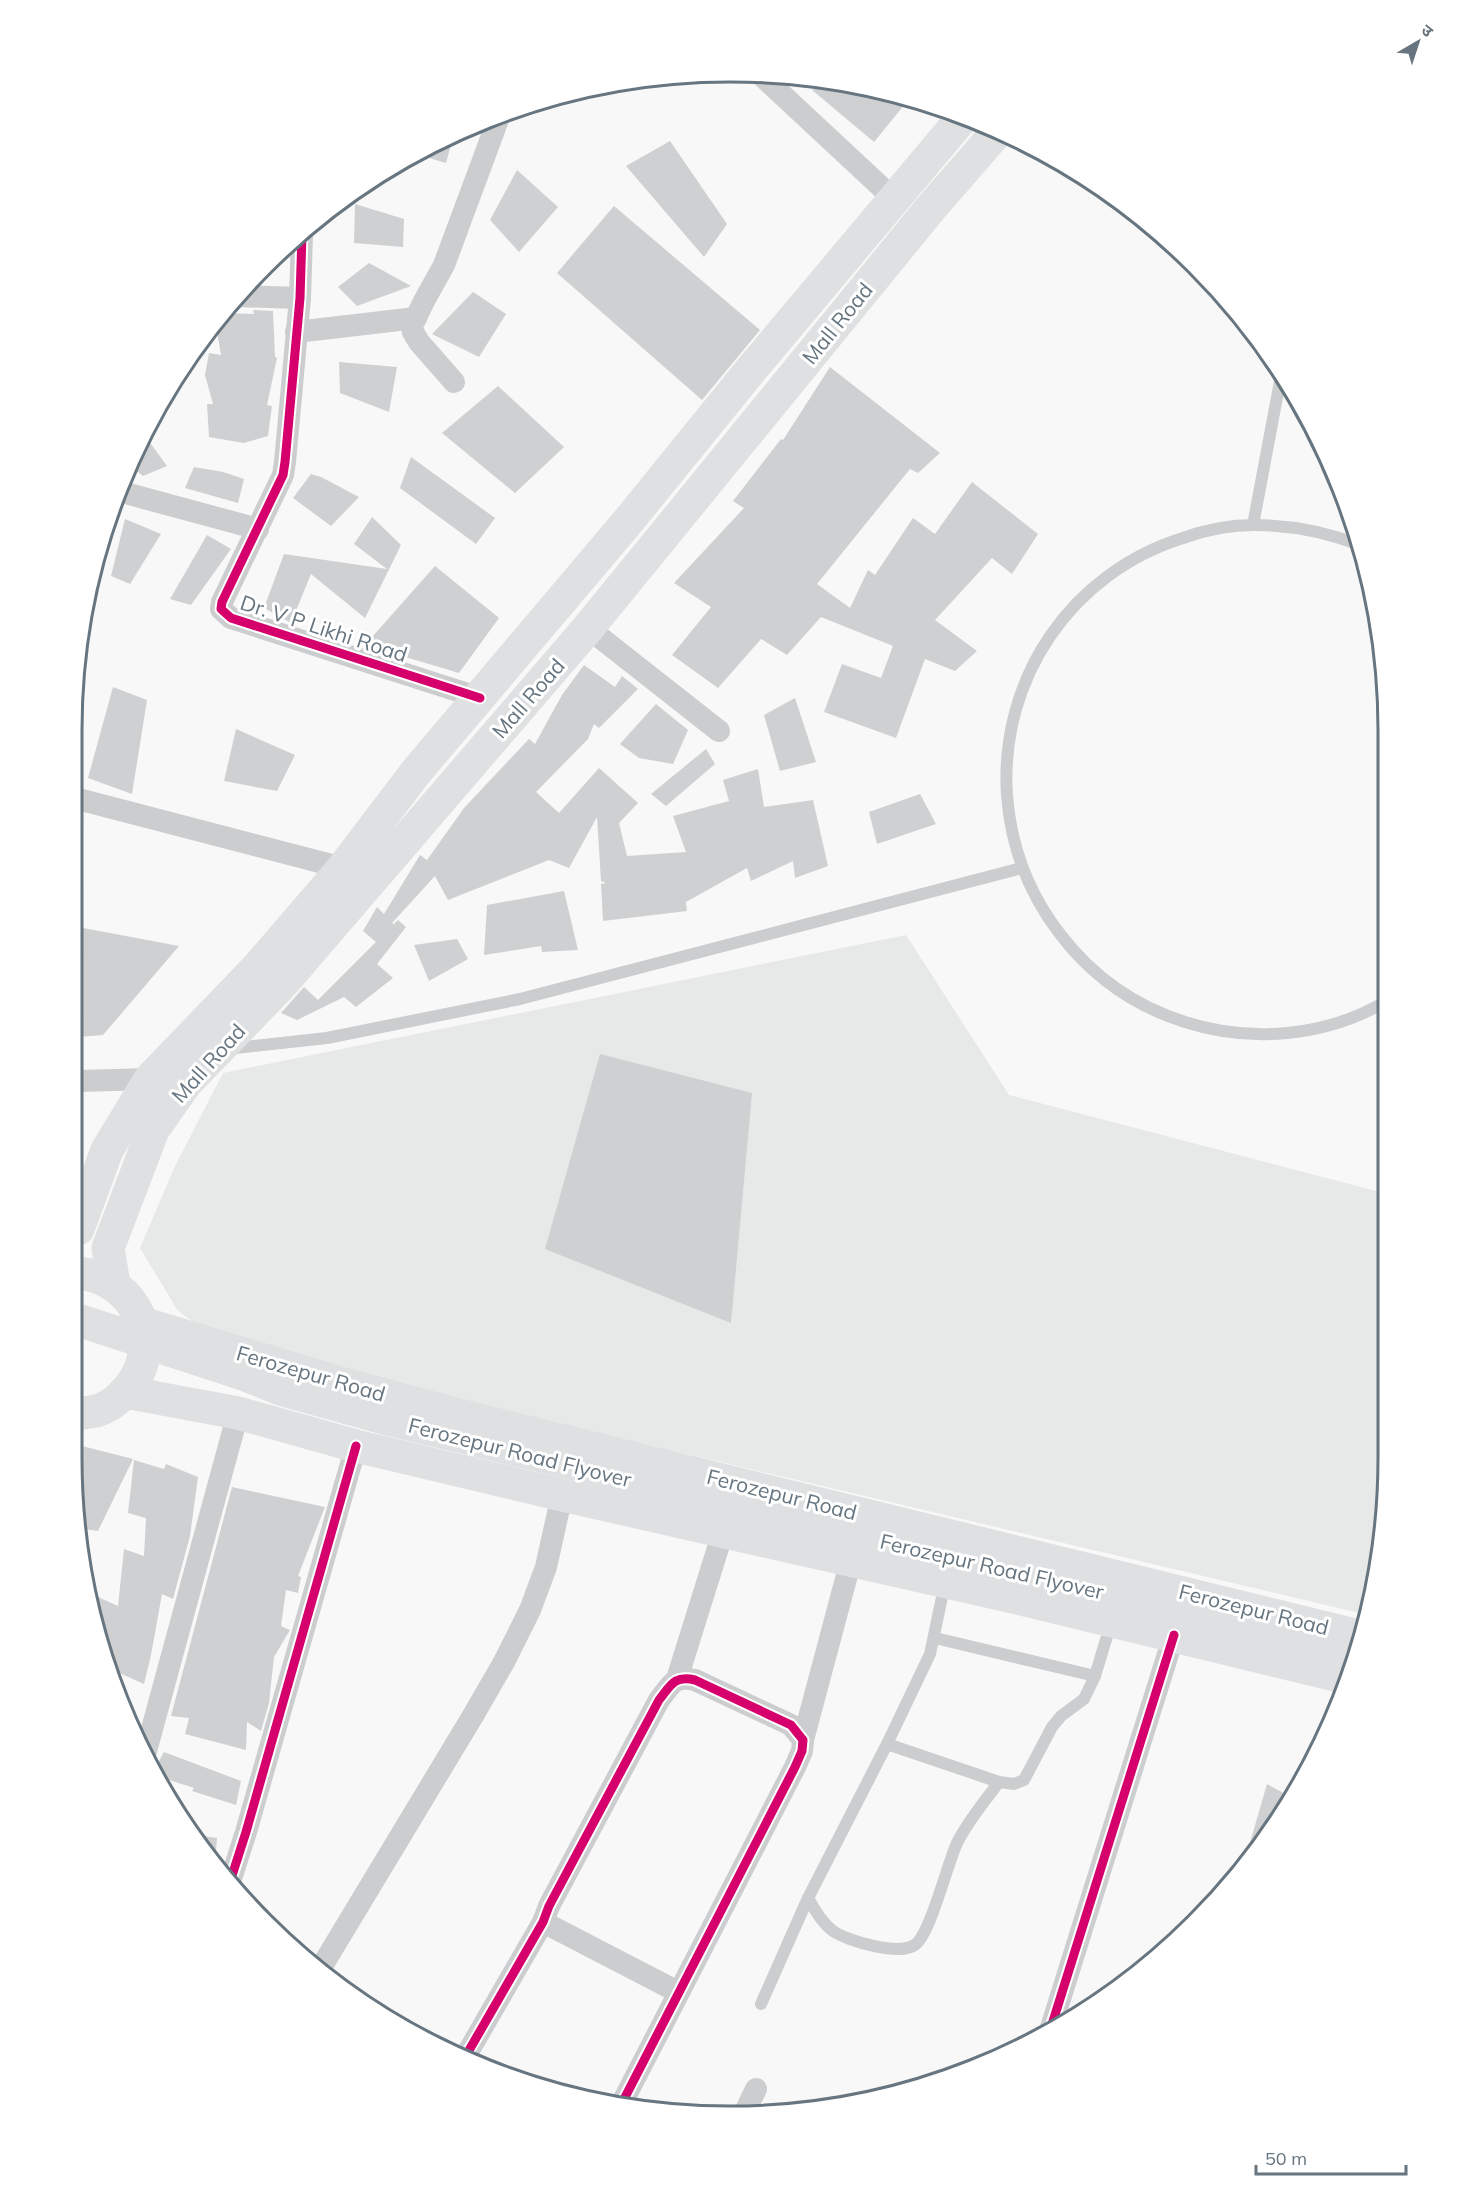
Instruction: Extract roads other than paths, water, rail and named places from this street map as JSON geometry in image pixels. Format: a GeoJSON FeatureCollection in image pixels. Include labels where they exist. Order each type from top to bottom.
{"type":"FeatureCollection","features":[{"type":"Feature","properties":{"kind":"main road","name":"Mall Road"},"geometry":{"type":"LineString","coordinates":[[82,1218],[107,1150],[150,1079],[257,968],[343,868],[416,772],[957,124]]}},
{"type":"Feature","properties":{"kind":"main road","name":"Mall Road"},"geometry":{"type":"LineString","coordinates":[[114,1284],[108,1248],[153,1130],[186,1083],[282,984],[588,628],[930,209],[992,138]]}},
{"type":"Feature","properties":{"kind":"main road"},"geometry":{"type":"LineString","coordinates":[[82,1273],[92,1274],[114,1284],[128,1297],[142,1323],[146,1336],[144,1360],[135,1382],[119,1399],[98,1411],[82,1413]]}},
{"type":"Feature","properties":{"kind":"main road","name":"Ferozepur Road Flyover"},"geometry":{"type":"LineString","coordinates":[[82,1321],[265,1375],[391,1420],[1348,1652]]}},
{"type":"Feature","properties":{"kind":"main road","name":"Ferozepur Road"},"geometry":{"type":"LineString","coordinates":[[142,1323],[203,1342],[265,1375],[348,1385],[474,1419],[1353,1634]]}},
{"type":"Feature","properties":{"kind":"main road"},"geometry":{"type":"LineString","coordinates":[[246,1415],[265,1375]]}},
{"type":"Feature","properties":{"kind":"main road"},"geometry":{"type":"LineString","coordinates":[[125,1392],[246,1415],[356,1446],[561,1495],[1174,1635],[1340,1676]]}},
{"type":"Feature","properties":{"kind":"street"},"geometry":{"type":"LineString","coordinates":[[771,84],[894,199]]}},
{"type":"Feature","properties":{"kind":"street"},"geometry":{"type":"LineString","coordinates":[[454,382],[419,342],[412,326],[444,265],[496,127]]}},
{"type":"Feature","properties":{"kind":"street","name":"Dr. V P Likhi Road"},"geometry":{"type":"LineString","coordinates":[[302,244],[300,298],[285,462],[282,475],[222,602],[221,609],[231,618],[480,698]]}},
{"type":"Feature","properties":{"kind":"street"},"geometry":{"type":"LineString","coordinates":[[249,296],[300,298]]}},
{"type":"Feature","properties":{"kind":"street"},"geometry":{"type":"LineString","coordinates":[[296,332],[416,318]]}},
{"type":"Feature","properties":{"kind":"street"},"geometry":{"type":"LineString","coordinates":[[128,494],[258,529]]}},
{"type":"Feature","properties":{"kind":"street"},"geometry":{"type":"LineString","coordinates":[[588,628],[719,731]]}},
{"type":"Feature","properties":{"kind":"street"},"geometry":{"type":"LineString","coordinates":[[82,800],[343,868]]}},
{"type":"Feature","properties":{"kind":"street"},"geometry":{"type":"LineString","coordinates":[[82,1081],[150,1079]]}},
{"type":"Feature","properties":{"kind":"street"},"geometry":{"type":"LineString","coordinates":[[149,1745],[246,1415]]}},
{"type":"Feature","properties":{"kind":"street"},"geometry":{"type":"LineString","coordinates":[[233,1873],[356,1446]]}},
{"type":"Feature","properties":{"kind":"street"},"geometry":{"type":"LineString","coordinates":[[324,1963],[504,1662],[530,1610],[546,1567],[561,1495]]}},
{"type":"Feature","properties":{"kind":"street"},"geometry":{"type":"LineString","coordinates":[[469,2051],[543,1922],[549,1906],[659,1700],[677,1679],[723,1532]]}},
{"type":"Feature","properties":{"kind":"street"},"geometry":{"type":"LineString","coordinates":[[625,2098],[802,1751],[851,1560]]}},
{"type":"Feature","properties":{"kind":"street"},"geometry":{"type":"LineString","coordinates":[[1053,2020],[1174,1635]]}},
{"type":"Feature","properties":{"kind":"street"},"geometry":{"type":"LineString","coordinates":[[677,1679],[685,1677],[695,1680],[791,1725],[803,1740]]}},
{"type":"Feature","properties":{"kind":"street"},"geometry":{"type":"LineString","coordinates":[[543,1922],[678,1992]]}},
{"type":"Feature","properties":{"kind":"street"},"geometry":{"type":"LineString","coordinates":[[748,2106],[756,2089]]}},
{"type":"Feature","properties":{"kind":"lane"},"geometry":{"type":"LineString","coordinates":[[1253,525],[1279,387]]}},
{"type":"Feature","properties":{"kind":"lane"},"geometry":{"type":"LineString","coordinates":[[1349,542],[1306,529],[1253,525],[1205,531],[1159,545],[1117,569],[1080,599],[1049,637],[1026,679],[1010,734],[1006,773],[1009,821],[1022,868],[1044,914],[1076,955],[1115,988],[1160,1014],[1209,1029],[1263,1035],[1316,1029],[1367,1013],[1378,1006]]}},
{"type":"Feature","properties":{"kind":"lane"},"geometry":{"type":"LineString","coordinates":[[217,1050],[327,1038],[520,999],[1022,868]]}},
{"type":"Feature","properties":{"kind":"lane"},"geometry":{"type":"LineString","coordinates":[[761,2004],[808,1898],[930,1654],[945,1582]]}},
{"type":"Feature","properties":{"kind":"lane"},"geometry":{"type":"LineString","coordinates":[[887,1744],[999,1782],[1014,1784],[1024,1780],[1052,1727],[1061,1716],[1084,1699],[1095,1676],[1111,1621]]}},
{"type":"Feature","properties":{"kind":"lane"},"geometry":{"type":"LineString","coordinates":[[935,1638],[1095,1676]]}},
{"type":"Feature","properties":{"kind":"lane"},"geometry":{"type":"LineString","coordinates":[[808,1898],[826,1924],[833,1931],[848,1939],[882,1947],[911,1948],[926,1928],[959,1840],[999,1782]]}}]}
